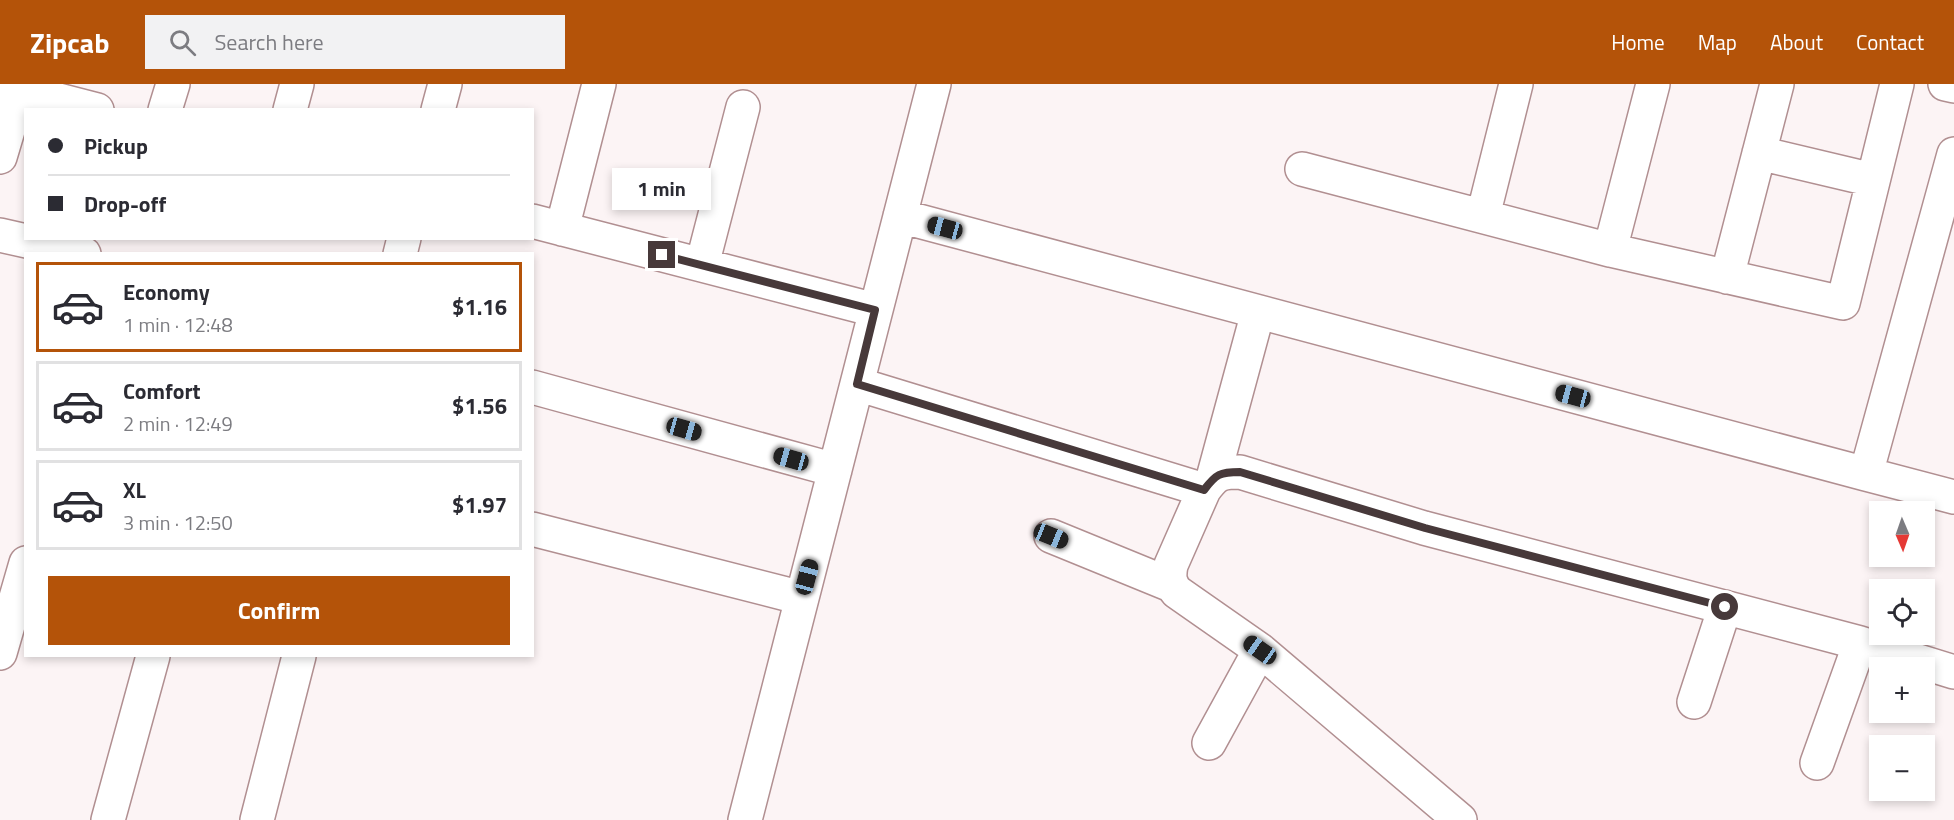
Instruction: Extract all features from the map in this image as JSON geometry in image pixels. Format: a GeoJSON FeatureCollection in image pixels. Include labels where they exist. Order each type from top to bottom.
{"type":"FeatureCollection","features":[{"type":"Feature","properties":{"kind":"street"},"geometry":{"type":"LineString","coordinates":[[166,108],[173,84]]}},
{"type":"Feature","properties":{"kind":"street"},"geometry":{"type":"LineString","coordinates":[[291,108],[297,84]]}},
{"type":"Feature","properties":{"kind":"street"},"geometry":{"type":"LineString","coordinates":[[439,108],[445,84]]}},
{"type":"Feature","properties":{"kind":"street"},"geometry":{"type":"LineString","coordinates":[[599,84],[547,225],[875,310]]}},
{"type":"Feature","properties":{"kind":"street"},"geometry":{"type":"LineString","coordinates":[[745,820],[934,84]]}},
{"type":"Feature","properties":{"kind":"street"},"geometry":{"type":"LineString","coordinates":[[1483,216],[1516,84]]}},
{"type":"Feature","properties":{"kind":"street"},"geometry":{"type":"LineString","coordinates":[[1610,250],[1653,84]]}},
{"type":"Feature","properties":{"kind":"street"},"geometry":{"type":"LineString","coordinates":[[1727,277],[1777,84]]}},
{"type":"Feature","properties":{"kind":"street"},"geometry":{"type":"LineString","coordinates":[[1302,169],[1610,250],[1843,303],[1897,84]]}},
{"type":"Feature","properties":{"kind":"street"},"geometry":{"type":"LineString","coordinates":[[1945,84],[1954,86]]}},
{"type":"Feature","properties":{"kind":"street"},"geometry":{"type":"LineString","coordinates":[[0,157],[14,86],[90,108]]}},
{"type":"Feature","properties":{"kind":"street"},"geometry":{"type":"LineString","coordinates":[[702,265],[743,107]]}},
{"type":"Feature","properties":{"kind":"street"},"geometry":{"type":"LineString","coordinates":[[1759,153],[1873,180]]}},
{"type":"Feature","properties":{"kind":"street"},"geometry":{"type":"LineString","coordinates":[[1866,474],[1954,154]]}},
{"type":"Feature","properties":{"kind":"street"},"geometry":{"type":"LineString","coordinates":[[900,216],[1954,498]]}},
{"type":"Feature","properties":{"kind":"street"},"geometry":{"type":"LineString","coordinates":[[0,235],[75,252]]}},
{"type":"Feature","properties":{"kind":"street"},"geometry":{"type":"LineString","coordinates":[[1171,585],[1169,575],[1171,565],[1209,484],[1258,312]]}},
{"type":"Feature","properties":{"kind":"street"},"geometry":{"type":"LineString","coordinates":[[857,384],[1209,484]]}},
{"type":"Feature","properties":{"kind":"street"},"geometry":{"type":"LineString","coordinates":[[534,388],[835,470]]}},
{"type":"Feature","properties":{"kind":"street"},"geometry":{"type":"LineString","coordinates":[[1209,484],[1223,472],[1240,472],[1425,528],[1860,643],[1954,672]]}},
{"type":"Feature","properties":{"kind":"street"},"geometry":{"type":"LineString","coordinates":[[534,529],[802,598]]}},
{"type":"Feature","properties":{"kind":"street"},"geometry":{"type":"LineString","coordinates":[[1051,536],[1171,585],[1177,592],[1260,650],[1460,820]]}},
{"type":"Feature","properties":{"kind":"street"},"geometry":{"type":"LineString","coordinates":[[0,653],[24,570]]}},
{"type":"Feature","properties":{"kind":"street"},"geometry":{"type":"LineString","coordinates":[[1694,702],[1725,607]]}},
{"type":"Feature","properties":{"kind":"street"},"geometry":{"type":"LineString","coordinates":[[1817,763],[1860,643]]}},
{"type":"Feature","properties":{"kind":"street"},"geometry":{"type":"LineString","coordinates":[[1209,743],[1260,650]]}},
{"type":"Feature","properties":{"kind":"street"},"geometry":{"type":"LineString","coordinates":[[108,820],[153,657]]}},
{"type":"Feature","properties":{"kind":"street"},"geometry":{"type":"LineString","coordinates":[[257,820],[299,657]]}},
{"type":"Feature","properties":{"kind":"route"},"geometry":{"type":"LineString","coordinates":[[662,255],[875,310],[857,384],[1204,490],[1213,478],[1223,472],[1240,472],[1425,528],[1725,607]]}}]}
